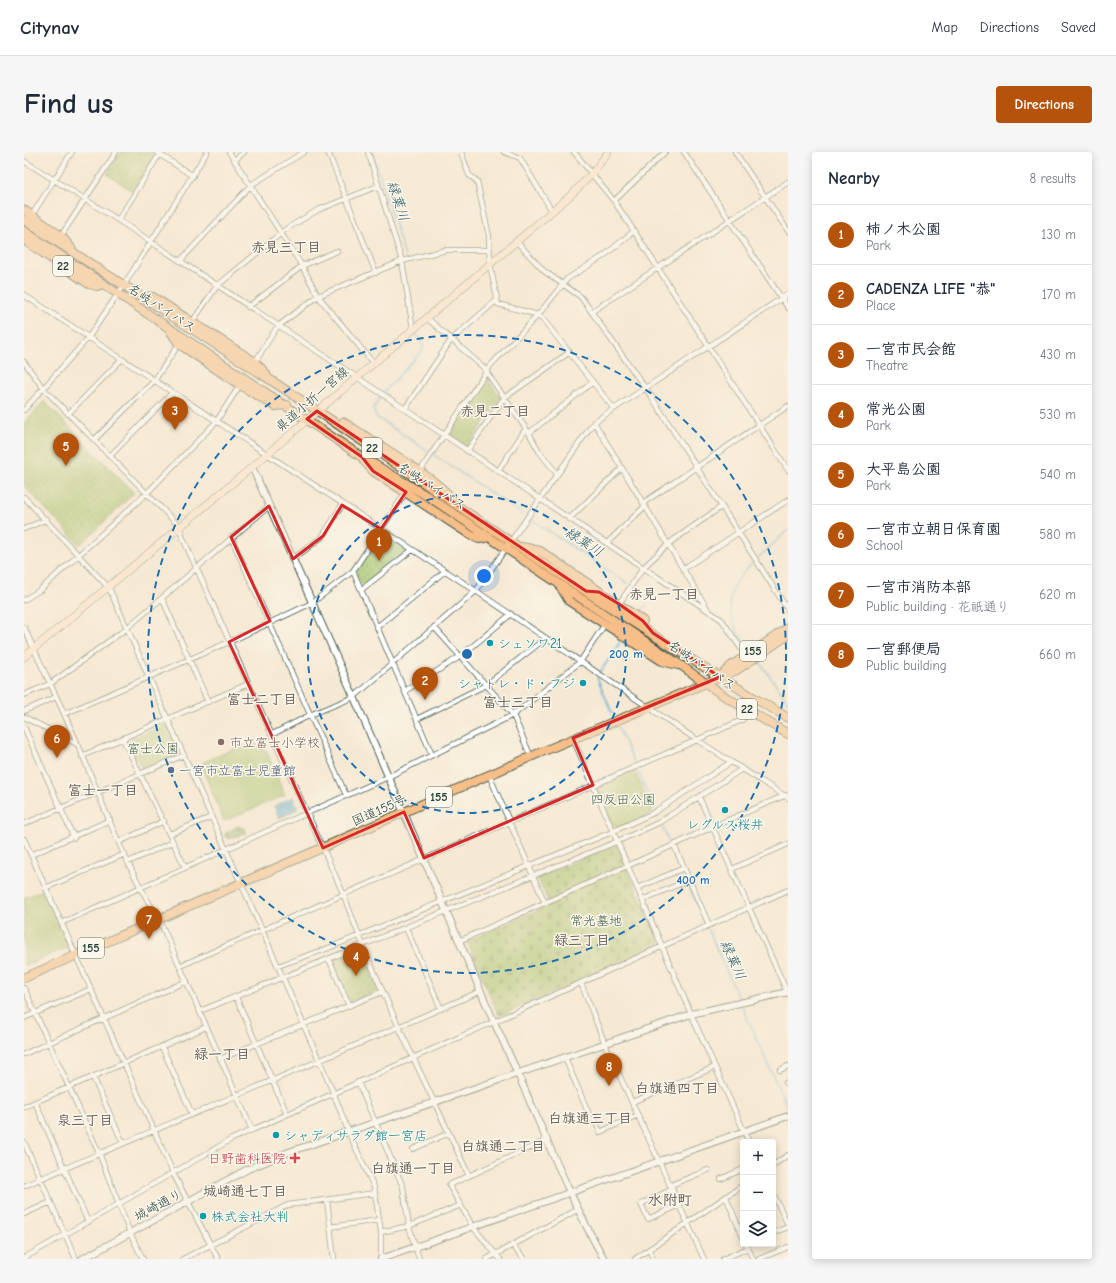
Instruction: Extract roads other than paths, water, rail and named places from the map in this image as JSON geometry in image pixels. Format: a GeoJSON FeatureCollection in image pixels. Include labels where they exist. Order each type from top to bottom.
{"type":"FeatureCollection","features":[{"type":"Feature","properties":{"kind":"highway","name":"22"},"geometry":{"type":"LineString","coordinates":[[24,210],[62,236],[74,253]]}},
{"type":"Feature","properties":{"kind":"highway","name":"名岐バイパス"},"geometry":{"type":"LineString","coordinates":[[24,220],[317,411],[586,591],[720,677],[788,718]]}},
{"type":"Feature","properties":{"kind":"highway","name":"名岐バイパス"},"geometry":{"type":"LineString","coordinates":[[24,231],[287,405],[362,457],[432,499],[706,683],[788,734]]}},
{"type":"Feature","properties":{"kind":"highway","name":"22"},"geometry":{"type":"LineString","coordinates":[[27,242],[89,284],[97,286],[103,284]]}},
{"type":"Feature","properties":{"kind":"highway"},"geometry":{"type":"LineString","coordinates":[[27,242],[45,245]]}},
{"type":"Feature","properties":{"kind":"highway","name":"22"},"geometry":{"type":"LineString","coordinates":[[139,296],[153,297],[255,362],[273,382]]}},
{"type":"Feature","properties":{"kind":"highway","name":"22"},"geometry":{"type":"LineString","coordinates":[[169,328],[180,344],[240,385],[275,406],[287,405]]}},
{"type":"Feature","properties":{"kind":"highway"},"geometry":{"type":"LineString","coordinates":[[187,348],[205,351]]}},
{"type":"Feature","properties":{"kind":"highway","name":"22"},"geometry":{"type":"LineString","coordinates":[[330,420],[342,421],[420,471],[448,493],[454,504]]}},
{"type":"Feature","properties":{"kind":"highway","name":"22"},"geometry":{"type":"LineString","coordinates":[[362,457],[372,471],[472,536],[479,538],[489,537]]}},
{"type":"Feature","properties":{"kind":"highway"},"geometry":{"type":"LineString","coordinates":[[396,465],[409,465]]}},
{"type":"Feature","properties":{"kind":"highway"},"geometry":{"type":"LineString","coordinates":[[417,499],[432,499]]}},
{"type":"Feature","properties":{"kind":"highway","name":"22"},"geometry":{"type":"LineString","coordinates":[[515,544],[540,551],[643,621],[653,633]]}},
{"type":"Feature","properties":{"kind":"highway","name":"22"},"geometry":{"type":"LineString","coordinates":[[558,584],[569,601],[662,661],[682,666]]}},
{"type":"Feature","properties":{"kind":"highway"},"geometry":{"type":"LineString","coordinates":[[586,591],[599,592]]}},
{"type":"Feature","properties":{"kind":"highway","name":"国道155号"},"geometry":{"type":"LineString","coordinates":[[720,677],[730,666],[788,628]]}},
{"type":"Feature","properties":{"kind":"highway"},"geometry":{"type":"LineString","coordinates":[[614,630],[632,633]]}},
{"type":"Feature","properties":{"kind":"highway","name":"国道155号"},"geometry":{"type":"LineString","coordinates":[[159,918],[241,884],[573,738],[737,670],[788,635]]}},
{"type":"Feature","properties":{"kind":"highway","name":"155"},"geometry":{"type":"LineString","coordinates":[[24,978],[159,918]]}},
{"type":"Feature","properties":{"kind":"main road","name":"県道小折一宮線"},"geometry":{"type":"LineString","coordinates":[[24,657],[180,528],[571,195],[592,174],[608,152]]}},
{"type":"Feature","properties":{"kind":"street"},"geometry":{"type":"LineString","coordinates":[[32,215],[72,152]]}},
{"type":"Feature","properties":{"kind":"street"},"geometry":{"type":"LineString","coordinates":[[62,236],[116,152]]}},
{"type":"Feature","properties":{"kind":"street"},"geometry":{"type":"LineString","coordinates":[[24,410],[88,338],[124,285],[207,152]]}},
{"type":"Feature","properties":{"kind":"street"},"geometry":{"type":"LineString","coordinates":[[229,152],[302,266],[318,296],[373,363]]}},
{"type":"Feature","properties":{"kind":"street"},"geometry":{"type":"LineString","coordinates":[[235,160],[244,152]]}},
{"type":"Feature","properties":{"kind":"street"},"geometry":{"type":"LineString","coordinates":[[180,261],[251,185],[304,152]]}},
{"type":"Feature","properties":{"kind":"street"},"geometry":{"type":"LineString","coordinates":[[328,152],[376,273]]}},
{"type":"Feature","properties":{"kind":"street"},"geometry":{"type":"LineString","coordinates":[[368,152],[402,261],[413,329]]}},
{"type":"Feature","properties":{"kind":"street"},"geometry":{"type":"LineString","coordinates":[[461,152],[469,175],[477,181],[489,236],[490,264],[498,304],[538,315],[570,352],[614,409]]}},
{"type":"Feature","properties":{"kind":"street"},"geometry":{"type":"LineString","coordinates":[[504,152],[520,158],[552,211]]}},
{"type":"Feature","properties":{"kind":"street"},"geometry":{"type":"LineString","coordinates":[[574,152],[614,201],[710,347],[788,470]]}},
{"type":"Feature","properties":{"kind":"street"},"geometry":{"type":"LineString","coordinates":[[614,201],[665,152]]}},
{"type":"Feature","properties":{"kind":"street"},"geometry":{"type":"LineString","coordinates":[[684,152],[788,308]]}},
{"type":"Feature","properties":{"kind":"street"},"geometry":{"type":"LineString","coordinates":[[735,152],[788,231]]}},
{"type":"Feature","properties":{"kind":"street"},"geometry":{"type":"LineString","coordinates":[[118,220],[159,153],[193,176]]}},
{"type":"Feature","properties":{"kind":"street"},"geometry":{"type":"LineString","coordinates":[[24,161],[118,220],[277,327],[405,409],[722,620],[746,656]]}},
{"type":"Feature","properties":{"kind":"street"},"geometry":{"type":"LineString","coordinates":[[591,312],[788,182]]}},
{"type":"Feature","properties":{"kind":"street"},"geometry":{"type":"LineString","coordinates":[[192,322],[217,286],[281,233],[318,210],[346,197],[378,186]]}},
{"type":"Feature","properties":{"kind":"street"},"geometry":{"type":"LineString","coordinates":[[420,471],[486,372],[538,315],[564,285],[567,279],[605,255],[634,231]]}},
{"type":"Feature","properties":{"kind":"street"},"geometry":{"type":"LineString","coordinates":[[516,241],[544,271],[580,297],[645,389],[788,610]]}},
{"type":"Feature","properties":{"kind":"street"},"geometry":{"type":"LineString","coordinates":[[255,362],[277,327],[318,296],[402,261],[446,250],[489,250]]}},
{"type":"Feature","properties":{"kind":"street"},"geometry":{"type":"LineString","coordinates":[[248,307],[302,266],[337,251]]}},
{"type":"Feature","properties":{"kind":"street"},"geometry":{"type":"LineString","coordinates":[[271,735],[310,715],[354,697],[394,664],[434,626],[476,591],[506,549],[515,544],[540,500],[594,422],[710,347],[788,294]]}},
{"type":"Feature","properties":{"kind":"street"},"geometry":{"type":"LineString","coordinates":[[24,295],[216,422],[267,453],[342,505],[511,614],[697,740],[787,796]]}},
{"type":"Feature","properties":{"kind":"street"},"geometry":{"type":"LineString","coordinates":[[405,409],[451,340],[497,300]]}},
{"type":"Feature","properties":{"kind":"street"},"geometry":{"type":"LineString","coordinates":[[427,318],[483,367],[539,451],[557,474]]}},
{"type":"Feature","properties":{"kind":"street"},"geometry":{"type":"LineString","coordinates":[[94,440],[154,381],[180,344]]}},
{"type":"Feature","properties":{"kind":"street"},"geometry":{"type":"LineString","coordinates":[[467,451],[504,398],[570,352]]}},
{"type":"Feature","properties":{"kind":"street"},"geometry":{"type":"LineString","coordinates":[[68,414],[121,360]]}},
{"type":"Feature","properties":{"kind":"street"},"geometry":{"type":"LineString","coordinates":[[24,362],[44,389],[180,528],[182,536],[229,642],[343,893],[358,936],[382,992],[413,1059],[436,1102],[469,1176]]}},
{"type":"Feature","properties":{"kind":"street"},"geometry":{"type":"LineString","coordinates":[[498,471],[527,431],[593,382]]}},
{"type":"Feature","properties":{"kind":"street"},"geometry":{"type":"LineString","coordinates":[[24,600],[40,590],[147,493],[216,422],[240,385]]}},
{"type":"Feature","properties":{"kind":"street"},"geometry":{"type":"LineString","coordinates":[[110,456],[172,393]]}},
{"type":"Feature","properties":{"kind":"street"},"geometry":{"type":"LineString","coordinates":[[606,543],[644,504],[788,406]]}},
{"type":"Feature","properties":{"kind":"street"},"geometry":{"type":"LineString","coordinates":[[594,422],[709,612]]}},
{"type":"Feature","properties":{"kind":"street"},"geometry":{"type":"LineString","coordinates":[[252,467],[354,697],[494,1022],[519,1074],[577,1210],[604,1259]]}},
{"type":"Feature","properties":{"kind":"street"},"geometry":{"type":"LineString","coordinates":[[569,519],[622,468]]}},
{"type":"Feature","properties":{"kind":"street"},"geometry":{"type":"LineString","coordinates":[[64,714],[190,660],[270,621],[312,603],[353,571],[406,492]]}},
{"type":"Feature","properties":{"kind":"street"},"geometry":{"type":"LineString","coordinates":[[24,497],[79,554],[108,588],[127,628],[320,1061],[348,1131],[374,1187],[381,1232],[381,1259],[570,1194],[744,1130],[788,1116]]}},
{"type":"Feature","properties":{"kind":"street"},"geometry":{"type":"LineString","coordinates":[[683,569],[788,500]]}},
{"type":"Feature","properties":{"kind":"street"},"geometry":{"type":"LineString","coordinates":[[293,559],[323,536],[342,505]]}},
{"type":"Feature","properties":{"kind":"street"},"geometry":{"type":"LineString","coordinates":[[24,694],[50,684],[127,628],[231,537],[269,506]]}},
{"type":"Feature","properties":{"kind":"street"},"geometry":{"type":"LineString","coordinates":[[619,604],[643,568],[668,544],[721,507]]}},
{"type":"Feature","properties":{"kind":"street"},"geometry":{"type":"LineString","coordinates":[[24,529],[46,519]]}},
{"type":"Feature","properties":{"kind":"street"},"geometry":{"type":"LineString","coordinates":[[231,537],[270,621],[346,795]]}},
{"type":"Feature","properties":{"kind":"street"},"geometry":{"type":"LineString","coordinates":[[361,590],[412,550]]}},
{"type":"Feature","properties":{"kind":"street"},"geometry":{"type":"LineString","coordinates":[[353,571],[432,754]]}},
{"type":"Feature","properties":{"kind":"street"},"geometry":{"type":"LineString","coordinates":[[377,627],[445,571]]}},
{"type":"Feature","properties":{"kind":"street"},"geometry":{"type":"LineString","coordinates":[[162,598],[208,702]]}},
{"type":"Feature","properties":{"kind":"street"},"geometry":{"type":"LineString","coordinates":[[405,691],[461,656],[511,614]]}},
{"type":"Feature","properties":{"kind":"street"},"geometry":{"type":"LineString","coordinates":[[61,923],[225,848],[388,777],[513,715],[580,662],[605,624]]}},
{"type":"Feature","properties":{"kind":"street"},"geometry":{"type":"LineString","coordinates":[[434,626],[513,715],[531,757]]}},
{"type":"Feature","properties":{"kind":"street"},"geometry":{"type":"LineString","coordinates":[[24,627],[78,744],[128,862],[140,887],[159,918],[252,1130]]}},
{"type":"Feature","properties":{"kind":"street"},"geometry":{"type":"LineString","coordinates":[[417,719],[486,685],[546,638]]}},
{"type":"Feature","properties":{"kind":"street"},"geometry":{"type":"LineString","coordinates":[[82,756],[248,684]]}},
{"type":"Feature","properties":{"kind":"street"},"geometry":{"type":"LineString","coordinates":[[24,711],[56,697]]}},
{"type":"Feature","properties":{"kind":"street"},"geometry":{"type":"LineString","coordinates":[[180,966],[343,893],[742,720],[750,711]]}},
{"type":"Feature","properties":{"kind":"street"},"geometry":{"type":"LineString","coordinates":[[24,717],[78,744]]}},
{"type":"Feature","properties":{"kind":"street"},"geometry":{"type":"LineString","coordinates":[[24,727],[74,838]]}},
{"type":"Feature","properties":{"kind":"street"},"geometry":{"type":"LineString","coordinates":[[573,738],[616,842],[748,1139]]}},
{"type":"Feature","properties":{"kind":"street"},"geometry":{"type":"LineString","coordinates":[[123,739],[142,774],[185,867]]}},
{"type":"Feature","properties":{"kind":"street"},"geometry":{"type":"LineString","coordinates":[[24,824],[98,794],[184,755]]}},
{"type":"Feature","properties":{"kind":"street"},"geometry":{"type":"LineString","coordinates":[[278,966],[358,936],[442,900],[612,832],[653,813],[731,762]]}},
{"type":"Feature","properties":{"kind":"street"},"geometry":{"type":"LineString","coordinates":[[200,1011],[616,842],[658,823],[742,769]]}},
{"type":"Feature","properties":{"kind":"street"},"geometry":{"type":"LineString","coordinates":[[489,775],[508,822],[545,903]]}},
{"type":"Feature","properties":{"kind":"street"},"geometry":{"type":"LineString","coordinates":[[459,941],[712,827],[787,796]]}},
{"type":"Feature","properties":{"kind":"street"},"geometry":{"type":"LineString","coordinates":[[699,797],[788,993]]}},
{"type":"Feature","properties":{"kind":"street"},"geometry":{"type":"LineString","coordinates":[[170,834],[211,817]]}},
{"type":"Feature","properties":{"kind":"street"},"geometry":{"type":"LineString","coordinates":[[31,855],[74,838],[110,820]]}},
{"type":"Feature","properties":{"kind":"street"},"geometry":{"type":"LineString","coordinates":[[119,842],[164,821]]}},
{"type":"Feature","properties":{"kind":"street"},"geometry":{"type":"LineString","coordinates":[[24,839],[153,1130],[173,1173],[218,1259]]}},
{"type":"Feature","properties":{"kind":"street"},"geometry":{"type":"LineString","coordinates":[[128,862],[173,842]]}},
{"type":"Feature","properties":{"kind":"street"},"geometry":{"type":"LineString","coordinates":[[732,869],[788,844]]}},
{"type":"Feature","properties":{"kind":"street"},"geometry":{"type":"LineString","coordinates":[[674,845],[709,925]]}},
{"type":"Feature","properties":{"kind":"street"},"geometry":{"type":"LineString","coordinates":[[45,888],[125,854]]}},
{"type":"Feature","properties":{"kind":"street"},"geometry":{"type":"LineString","coordinates":[[637,888],[684,868]]}},
{"type":"Feature","properties":{"kind":"street"},"geometry":{"type":"LineString","coordinates":[[642,900],[689,880]]}},
{"type":"Feature","properties":{"kind":"street"},"geometry":{"type":"LineString","coordinates":[[24,1258],[232,1139],[788,890]]}},
{"type":"Feature","properties":{"kind":"street"},"geometry":{"type":"LineString","coordinates":[[406,928],[441,1009]]}},
{"type":"Feature","properties":{"kind":"street"},"geometry":{"type":"LineString","coordinates":[[329,959],[349,1006]]}},
{"type":"Feature","properties":{"kind":"street"},"geometry":{"type":"LineString","coordinates":[[24,1054],[187,981]]}},
{"type":"Feature","properties":{"kind":"street"},"geometry":{"type":"LineString","coordinates":[[581,983],[605,1044],[704,1259]]}},
{"type":"Feature","properties":{"kind":"street"},"geometry":{"type":"LineString","coordinates":[[24,988],[50,1042],[99,1153],[130,1233],[143,1259]]}},
{"type":"Feature","properties":{"kind":"street"},"geometry":{"type":"LineString","coordinates":[[24,1018],[91,989]]}},
{"type":"Feature","properties":{"kind":"street"},"geometry":{"type":"LineString","coordinates":[[24,1186],[153,1130],[399,1028],[481,991]]}},
{"type":"Feature","properties":{"kind":"street"},"geometry":{"type":"LineString","coordinates":[[220,1059],[382,992]]}},
{"type":"Feature","properties":{"kind":"street","name":"城崎通り"},"geometry":{"type":"LineString","coordinates":[[82,1259],[248,1169],[289,1152],[691,1014],[788,993]]}},
{"type":"Feature","properties":{"kind":"street"},"geometry":{"type":"LineString","coordinates":[[236,997],[287,1114]]}},
{"type":"Feature","properties":{"kind":"street"},"geometry":{"type":"LineString","coordinates":[[24,1107],[206,1028]]}},
{"type":"Feature","properties":{"kind":"street"},"geometry":{"type":"LineString","coordinates":[[162,1047],[192,1114]]}},
{"type":"Feature","properties":{"kind":"street"},"geometry":{"type":"LineString","coordinates":[[565,1058],[591,1119],[595,1120],[600,1132],[638,1115]]}},
{"type":"Feature","properties":{"kind":"street"},"geometry":{"type":"LineString","coordinates":[[780,1070],[788,1066]]}},
{"type":"Feature","properties":{"kind":"street"},"geometry":{"type":"LineString","coordinates":[[632,1102],[715,1067]]}},
{"type":"Feature","properties":{"kind":"street"},"geometry":{"type":"LineString","coordinates":[[93,1077],[123,1143]]}},
{"type":"Feature","properties":{"kind":"street"},"geometry":{"type":"LineString","coordinates":[[358,1082],[404,1192],[409,1226],[419,1259]]}},
{"type":"Feature","properties":{"kind":"street"},"geometry":{"type":"LineString","coordinates":[[35,1102],[88,1222]]}},
{"type":"Feature","properties":{"kind":"street"},"geometry":{"type":"LineString","coordinates":[[413,1149],[450,1133]]}},
{"type":"Feature","properties":{"kind":"street"},"geometry":{"type":"LineString","coordinates":[[500,1259],[473,1227],[449,1184],[547,1140]]}},
{"type":"Feature","properties":{"kind":"street"},"geometry":{"type":"LineString","coordinates":[[24,1142],[67,1234],[76,1259]]}},
{"type":"Feature","properties":{"kind":"street"},"geometry":{"type":"LineString","coordinates":[[776,1163],[788,1155]]}},
{"type":"Feature","properties":{"kind":"street"},"geometry":{"type":"LineString","coordinates":[[24,1160],[30,1157]]}},
{"type":"Feature","properties":{"kind":"street"},"geometry":{"type":"LineString","coordinates":[[680,1205],[648,1219],[641,1204],[708,1170]]}},
{"type":"Feature","properties":{"kind":"street"},"geometry":{"type":"LineString","coordinates":[[721,1179],[740,1171]]}},
{"type":"Feature","properties":{"kind":"street"},"geometry":{"type":"LineString","coordinates":[[635,1259],[740,1187]]}},
{"type":"Feature","properties":{"kind":"street"},"geometry":{"type":"LineString","coordinates":[[183,1259],[288,1205],[375,1193]]}},
{"type":"Feature","properties":{"kind":"street"},"geometry":{"type":"LineString","coordinates":[[726,1197],[740,1230]]}},
{"type":"Feature","properties":{"kind":"street"},"geometry":{"type":"LineString","coordinates":[[327,1200],[334,1259]]}},
{"type":"Feature","properties":{"kind":"street"},"geometry":{"type":"LineString","coordinates":[[776,1200],[788,1226],[776,1232]]}},
{"type":"Feature","properties":{"kind":"street"},"geometry":{"type":"LineString","coordinates":[[24,1213],[51,1202]]}},
{"type":"Feature","properties":{"kind":"street"},"geometry":{"type":"LineString","coordinates":[[381,1232],[409,1226],[461,1205]]}},
{"type":"Feature","properties":{"kind":"street"},"geometry":{"type":"LineString","coordinates":[[487,1259],[577,1210]]}},
{"type":"Feature","properties":{"kind":"street"},"geometry":{"type":"LineString","coordinates":[[330,1226],[379,1220]]}},
{"type":"Feature","properties":{"kind":"street"},"geometry":{"type":"LineString","coordinates":[[512,1245],[524,1259]]}},
{"type":"Feature","properties":{"kind":"street"},"geometry":{"type":"LineString","coordinates":[[723,1259],[745,1247]]}},
{"type":"Feature","properties":{"kind":"street"},"geometry":{"type":"LineString","coordinates":[[747,1247],[753,1259]]}},
{"type":"Feature","properties":{"kind":"street"},"geometry":{"type":"LineString","coordinates":[[759,1259],[788,1247]]}},
{"type":"Feature","properties":{"kind":"street"},"geometry":{"type":"LineString","coordinates":[[649,1249],[653,1259]]}},
{"type":"Feature","properties":{"kind":"water"},"geometry":{"type":"Polygon","coordinates":[[[293,797],[298,809],[279,818],[274,806],[293,797]]]}},
{"type":"Feature","properties":{"kind":"waterway","name":"縁葉川"},"geometry":{"type":"LineString","coordinates":[[372,152],[405,256]]}},
{"type":"Feature","properties":{"kind":"waterway","name":"縁葉川"},"geometry":{"type":"LineString","coordinates":[[384,392],[422,351],[423,346],[416,334]]}},
{"type":"Feature","properties":{"kind":"waterway","name":"縁葉川"},"geometry":{"type":"LineString","coordinates":[[380,398],[373,409],[376,417],[428,451]]}},
{"type":"Feature","properties":{"kind":"waterway","name":"縁葉川"},"geometry":{"type":"LineString","coordinates":[[434,455],[524,515]]}},
{"type":"Feature","properties":{"kind":"waterway","name":"縁葉川"},"geometry":{"type":"LineString","coordinates":[[529,518],[627,583]]}},
{"type":"Feature","properties":{"kind":"waterway"},"geometry":{"type":"LineString","coordinates":[[758,558],[788,530]]}},
{"type":"Feature","properties":{"kind":"waterway"},"geometry":{"type":"LineString","coordinates":[[747,645],[739,634],[734,623],[730,602],[732,592],[737,582],[754,562]]}},
{"type":"Feature","properties":{"kind":"waterway","name":"縁葉川"},"geometry":{"type":"LineString","coordinates":[[633,586],[646,596],[647,602],[641,612]]}},
{"type":"Feature","properties":{"kind":"waterway","name":"縁葉川"},"geometry":{"type":"LineString","coordinates":[[601,671],[620,642]]}},
{"type":"Feature","properties":{"kind":"waterway"},"geometry":{"type":"LineString","coordinates":[[760,662],[788,702]]}},
{"type":"Feature","properties":{"kind":"waterway","name":"縁葉川"},"geometry":{"type":"LineString","coordinates":[[597,677],[612,713]]}},
{"type":"Feature","properties":{"kind":"waterway","name":"縁葉川"},"geometry":{"type":"LineString","coordinates":[[618,727],[634,763]]}},
{"type":"Feature","properties":{"kind":"waterway","name":"縁葉川"},"geometry":{"type":"LineString","coordinates":[[637,769],[654,809]]}},
{"type":"Feature","properties":{"kind":"waterway","name":"縁葉川"},"geometry":{"type":"LineString","coordinates":[[656,814],[658,818]]}},
{"type":"Feature","properties":{"kind":"waterway","name":"縁葉川"},"geometry":{"type":"LineString","coordinates":[[661,824],[670,844]]}},
{"type":"Feature","properties":{"kind":"waterway","name":"縁葉川"},"geometry":{"type":"LineString","coordinates":[[672,850],[679,865]]}},
{"type":"Feature","properties":{"kind":"waterway","name":"縁葉川"},"geometry":{"type":"LineString","coordinates":[[683,873],[685,877]]}},
{"type":"Feature","properties":{"kind":"waterway","name":"縁葉川"},"geometry":{"type":"LineString","coordinates":[[688,885],[705,923]]}},
{"type":"Feature","properties":{"kind":"waterway","name":"縁葉川"},"geometry":{"type":"LineString","coordinates":[[708,929],[739,999]]}},
{"type":"Feature","properties":{"kind":"waterway","name":"縁葉川"},"geometry":{"type":"LineString","coordinates":[[742,1006],[788,1109]]}},
{"type":"Feature","properties":{"kind":"place","name":"一宮市民会館"},"geometry":{"type":"Point","coordinates":[175,430]}},
{"type":"Feature","properties":{"kind":"place","name":"大平島公園"},"geometry":{"type":"Point","coordinates":[66,466]}},
{"type":"Feature","properties":{"kind":"place","name":"柿ノ木公園"},"geometry":{"type":"Point","coordinates":[379,561]}},
{"type":"Feature","properties":{"kind":"place","name":"シェソワ21"},"geometry":{"type":"Point","coordinates":[490,643]}},
{"type":"Feature","properties":{"kind":"place","name":"シャトレ・ド・フジ"},"geometry":{"type":"Point","coordinates":[583,683]}},
{"type":"Feature","properties":{"kind":"place","name":"CADENZA LIFE \"恭\""},"geometry":{"type":"Point","coordinates":[425,700]}},
{"type":"Feature","properties":{"kind":"place","name":"市立富士小学校"},"geometry":{"type":"Point","coordinates":[221,742]}},
{"type":"Feature","properties":{"kind":"place","name":"一宮市立朝日保育園"},"geometry":{"type":"Point","coordinates":[57,758]}},
{"type":"Feature","properties":{"kind":"place","name":"一宮市立富士児童館"},"geometry":{"type":"Point","coordinates":[171,770]}},
{"type":"Feature","properties":{"kind":"place","name":"レグルス桜井"},"geometry":{"type":"Point","coordinates":[725,810]}},
{"type":"Feature","properties":{"kind":"place","name":"一宮市消防本部"},"geometry":{"type":"Point","coordinates":[149,939]}},
{"type":"Feature","properties":{"kind":"place","name":"常光公園"},"geometry":{"type":"Point","coordinates":[356,976]}},
{"type":"Feature","properties":{"kind":"place","name":"一宮郵便局"},"geometry":{"type":"Point","coordinates":[609,1086]}},
{"type":"Feature","properties":{"kind":"place","name":"シャディサラダ館一宮店"},"geometry":{"type":"Point","coordinates":[276,1135]}},
{"type":"Feature","properties":{"kind":"place","name":"日野歯科医院"},"geometry":{"type":"Point","coordinates":[295,1158]}},
{"type":"Feature","properties":{"kind":"place","name":"株式会社大判"},"geometry":{"type":"Point","coordinates":[203,1216]}},
{"type":"Feature","properties":{"kind":"district","name":"赤見三丁目"},"geometry":{"type":"Point","coordinates":[286,247]}},
{"type":"Feature","properties":{"kind":"district","name":"赤見二丁目"},"geometry":{"type":"Point","coordinates":[495,411]}},
{"type":"Feature","properties":{"kind":"district","name":"赤見一丁目"},"geometry":{"type":"Point","coordinates":[664,594]}},
{"type":"Feature","properties":{"kind":"district","name":"富士二丁目"},"geometry":{"type":"Point","coordinates":[262,699]}},
{"type":"Feature","properties":{"kind":"district","name":"富士三丁目"},"geometry":{"type":"Point","coordinates":[518,702]}},
{"type":"Feature","properties":{"kind":"district","name":"富士一丁目"},"geometry":{"type":"Point","coordinates":[103,790]}},
{"type":"Feature","properties":{"kind":"district","name":"緑三丁目"},"geometry":{"type":"Point","coordinates":[582,940]}},
{"type":"Feature","properties":{"kind":"district","name":"緑一丁目"},"geometry":{"type":"Point","coordinates":[222,1054]}},
{"type":"Feature","properties":{"kind":"district","name":"白旗通四丁目"},"geometry":{"type":"Point","coordinates":[677,1088]}},
{"type":"Feature","properties":{"kind":"district","name":"白旗通三丁目"},"geometry":{"type":"Point","coordinates":[590,1118]}},
{"type":"Feature","properties":{"kind":"district","name":"泉三丁目"},"geometry":{"type":"Point","coordinates":[85,1120]}},
{"type":"Feature","properties":{"kind":"district","name":"白旗通二丁目"},"geometry":{"type":"Point","coordinates":[503,1146]}},
{"type":"Feature","properties":{"kind":"district","name":"白旗通一丁目"},"geometry":{"type":"Point","coordinates":[413,1168]}},
{"type":"Feature","properties":{"kind":"district","name":"城崎通七丁目"},"geometry":{"type":"Point","coordinates":[245,1191]}},
{"type":"Feature","properties":{"kind":"district","name":"水附町"},"geometry":{"type":"Point","coordinates":[670,1200]}},
{"type":"Feature","properties":{"kind":"park label","name":"富士公園"},"geometry":{"type":"Point","coordinates":[153,748]}},
{"type":"Feature","properties":{"kind":"park label","name":"四反田公園"},"geometry":{"type":"Point","coordinates":[623,799]}},
{"type":"Feature","properties":{"kind":"park label","name":"常光墓地"},"geometry":{"type":"Point","coordinates":[596,920]}}]}
